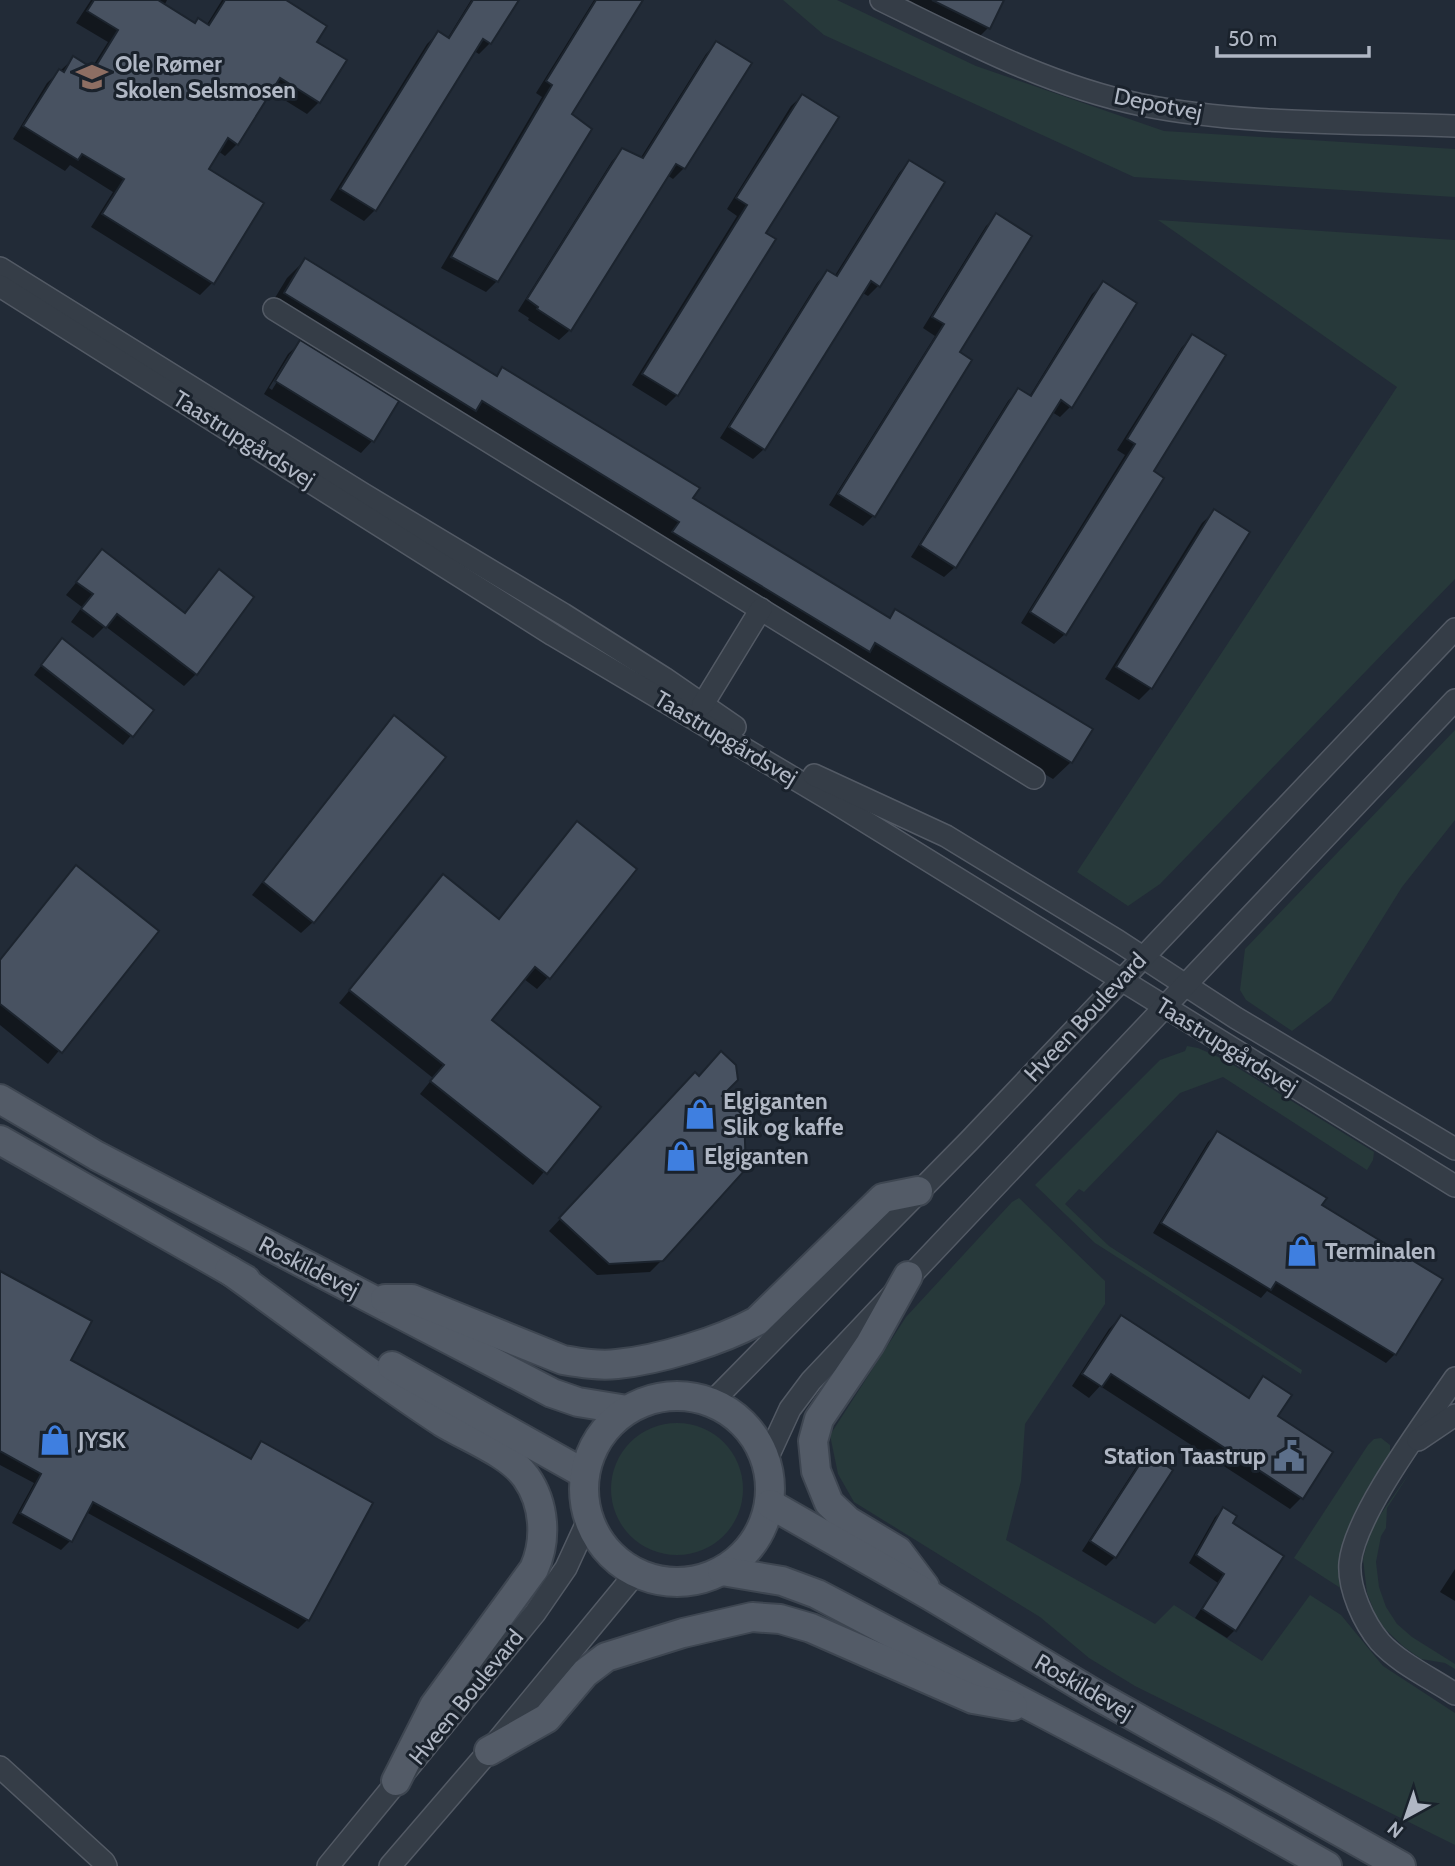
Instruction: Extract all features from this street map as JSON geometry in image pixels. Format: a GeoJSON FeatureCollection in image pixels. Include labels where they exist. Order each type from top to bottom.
{"type":"FeatureCollection","features":[{"type":"Feature","properties":{"kind":"main road","name":"Roskildevej"},"geometry":{"type":"LineString","coordinates":[[0,1099],[97,1156],[552,1393],[579,1402],[627,1410]]}},
{"type":"Feature","properties":{"kind":"main road","name":"Roskildevej"},"geometry":{"type":"LineString","coordinates":[[0,1140],[444,1396],[585,1474]]}},
{"type":"Feature","properties":{"kind":"main road"},"geometry":{"type":"LineString","coordinates":[[371,1299],[412,1299],[563,1360],[589,1365],[618,1364],[675,1352],[739,1331],[757,1321],[883,1198],[918,1191]]}},
{"type":"Feature","properties":{"kind":"main road"},"geometry":{"type":"LineString","coordinates":[[229,1270],[432,1414],[516,1465],[534,1491],[543,1528],[540,1556],[534,1569],[434,1706],[396,1782]]}},
{"type":"Feature","properties":{"kind":"main road"},"geometry":{"type":"LineString","coordinates":[[908,1276],[870,1344],[819,1419],[813,1441],[817,1471],[829,1503],[848,1521],[898,1550],[931,1596]]}},
{"type":"Feature","properties":{"kind":"main road"},"geometry":{"type":"LineString","coordinates":[[668,1396],[691,1397],[712,1402],[736,1416],[754,1436],[766,1461],[771,1485],[770,1504],[762,1529],[752,1546],[738,1560],[709,1577],[679,1582],[636,1573],[607,1550],[596,1535],[589,1518],[584,1496],[585,1474],[590,1455],[612,1422],[627,1410],[647,1401],[668,1396]]}},
{"type":"Feature","properties":{"kind":"main road","name":"Roskildevej"},"geometry":{"type":"LineString","coordinates":[[770,1504],[1098,1696],[1401,1866]]}},
{"type":"Feature","properties":{"kind":"main road","name":"Roskildevej"},"geometry":{"type":"LineString","coordinates":[[722,1571],[782,1581],[817,1594],[1224,1808],[1327,1866]]}},
{"type":"Feature","properties":{"kind":"main road"},"geometry":{"type":"LineString","coordinates":[[489,1751],[547,1718],[585,1673],[606,1657],[683,1633],[751,1618],[780,1619],[811,1628],[973,1699],[1040,1711]]}},
{"type":"Feature","properties":{"kind":"street","name":"Depotvej"},"geometry":{"type":"LineString","coordinates":[[881,0],[982,50],[1051,79],[1141,105],[1227,117],[1455,126]]}},
{"type":"Feature","properties":{"kind":"street","name":"Taastrupgårdsvej"},"geometry":{"type":"LineString","coordinates":[[0,268],[363,494],[563,614],[749,736],[822,780],[946,836],[1236,1018],[1455,1149]]}},
{"type":"Feature","properties":{"kind":"street","name":"Taastrupgårdsvej"},"geometry":{"type":"LineString","coordinates":[[0,286],[554,635],[821,794],[1455,1186]]}},
{"type":"Feature","properties":{"kind":"street"},"geometry":{"type":"LineString","coordinates":[[274,309],[1034,778]]}},
{"type":"Feature","properties":{"kind":"street","name":"Taastrupgårdsvej"},"geometry":{"type":"LineString","coordinates":[[703,704],[761,609]]}},
{"type":"Feature","properties":{"kind":"street","name":"Hveen Boulevard"},"geometry":{"type":"LineString","coordinates":[[712,1402],[918,1191],[1455,629]]}},
{"type":"Feature","properties":{"kind":"street"},"geometry":{"type":"LineString","coordinates":[[766,1461],[790,1409],[811,1381],[1455,700]]}},
{"type":"Feature","properties":{"kind":"street"},"geometry":{"type":"LineString","coordinates":[[1455,1378],[1359,1529],[1350,1564],[1357,1603],[1381,1642],[1393,1653],[1455,1694]]}},
{"type":"Feature","properties":{"kind":"street"},"geometry":{"type":"LineString","coordinates":[[1411,1445],[1455,1415]]}},
{"type":"Feature","properties":{"kind":"street","name":"Hveen Boulevard"},"geometry":{"type":"LineString","coordinates":[[328,1866],[535,1613],[566,1568],[589,1518]]}},
{"type":"Feature","properties":{"kind":"street"},"geometry":{"type":"LineString","coordinates":[[390,1866],[636,1573]]}},
{"type":"Feature","properties":{"kind":"street"},"geometry":{"type":"LineString","coordinates":[[0,1767],[104,1861],[106,1866]]}},
{"type":"Feature","properties":{"kind":"shaded area"},"geometry":{"type":"Polygon","coordinates":[[[783,0],[837,0],[976,66],[1164,131],[1455,149],[1455,197],[1134,177],[824,35],[783,0]]]}},
{"type":"Feature","properties":{"kind":"shaded area"},"geometry":{"type":"Polygon","coordinates":[[[1158,220],[1455,240],[1455,579],[1160,884],[1128,906],[1077,872],[1397,387],[1158,220]]]}},
{"type":"Feature","properties":{"kind":"shaded area"},"geometry":{"type":"Polygon","coordinates":[[[1455,730],[1455,820],[1402,887],[1331,1001],[1292,1031],[1246,1000],[1240,990],[1245,949],[1455,730]]]}},
{"type":"Feature","properties":{"kind":"shaded area"},"geometry":{"type":"Polygon","coordinates":[[[1187,1046],[1225,1060],[1374,1152],[1367,1170],[1223,1077],[1180,1093],[1084,1192],[1079,1189],[1065,1204],[1109,1246],[1302,1370],[1301,1374],[1095,1243],[1035,1185],[1160,1060],[1185,1051],[1187,1046]]]}},
{"type":"Feature","properties":{"kind":"shaded area"},"geometry":{"type":"Polygon","coordinates":[[[1019,1198],[1105,1281],[1105,1304],[1025,1424],[1021,1481],[1006,1540],[1155,1624],[1174,1605],[1262,1661],[1310,1595],[1341,1615],[1383,1666],[1455,1713],[1455,1845],[1135,1686],[1089,1658],[1040,1617],[854,1502],[838,1474],[830,1435],[906,1317],[1012,1202],[1019,1198]]]}},
{"type":"Feature","properties":{"kind":"shaded area"},"geometry":{"type":"Polygon","coordinates":[[[677,1423],[702,1428],[724,1442],[738,1464],[743,1489],[738,1514],[724,1536],[702,1550],[677,1555],[652,1550],[630,1536],[616,1514],[611,1489],[616,1464],[630,1442],[652,1428],[677,1423]]]}},
{"type":"Feature","properties":{"kind":"shaded area"},"geometry":{"type":"Polygon","coordinates":[[[1381,1438],[1390,1445],[1390,1452],[1361,1501],[1347,1534],[1342,1551],[1342,1589],[1294,1558],[1368,1445],[1374,1439],[1381,1438]]]}},
{"type":"Feature","properties":{"kind":"shaded area"},"geometry":{"type":"Polygon","coordinates":[[[1411,1471],[1387,1508],[1386,1528],[1381,1536],[1376,1562],[1379,1587],[1386,1607],[1397,1624],[1412,1637],[1455,1664],[1455,1669],[1445,1663],[1421,1659],[1404,1647],[1376,1616],[1367,1593],[1363,1559],[1371,1528],[1411,1471]]]}},
{"type":"Feature","properties":{"kind":"building"},"geometry":{"type":"Polygon","coordinates":[[[94,0],[158,0],[195,23],[198,18],[209,25],[225,0],[286,0],[327,26],[317,42],[347,60],[320,103],[280,78],[238,145],[228,138],[209,169],[264,203],[214,284],[102,214],[124,179],[82,154],[78,160],[23,126],[59,69],[64,72],[73,56],[94,69],[118,30],[87,11],[94,0]]]}},
{"type":"Feature","properties":{"kind":"building"},"geometry":{"type":"Polygon","coordinates":[[[473,0],[519,0],[491,44],[483,39],[376,211],[340,189],[438,31],[449,38],[473,0]]]}},
{"type":"Feature","properties":{"kind":"building"},"geometry":{"type":"Polygon","coordinates":[[[596,0],[643,0],[572,114],[592,129],[498,282],[451,257],[552,85],[546,81],[596,0]]]}},
{"type":"Feature","properties":{"kind":"building"},"geometry":{"type":"Polygon","coordinates":[[[932,0],[1004,0],[990,29],[932,0]]]}},
{"type":"Feature","properties":{"kind":"building"},"geometry":{"type":"Polygon","coordinates":[[[716,41],[752,63],[685,169],[676,164],[571,331],[537,309],[538,307],[527,299],[622,148],[643,158],[716,41]]]}},
{"type":"Feature","properties":{"kind":"building"},"geometry":{"type":"Polygon","coordinates":[[[802,94],[839,117],[766,233],[776,239],[678,396],[642,374],[747,205],[736,198],[802,94]]]}},
{"type":"Feature","properties":{"kind":"building"},"geometry":{"type":"Polygon","coordinates":[[[909,160],[945,182],[880,287],[871,281],[765,450],[729,427],[827,270],[837,276],[909,160]]]}},
{"type":"Feature","properties":{"kind":"building"},"geometry":{"type":"Polygon","coordinates":[[[996,213],[1032,236],[960,352],[972,360],[875,517],[838,494],[944,324],[932,317],[996,213]]]}},
{"type":"Feature","properties":{"kind":"building"},"geometry":{"type":"Polygon","coordinates":[[[305,258],[497,376],[502,367],[700,488],[693,498],[890,618],[895,609],[1093,729],[1072,763],[875,643],[870,652],[672,532],[679,522],[482,401],[476,411],[284,293],[305,258]]]}},
{"type":"Feature","properties":{"kind":"building"},"geometry":{"type":"Polygon","coordinates":[[[1103,281],[1137,303],[1072,408],[1061,400],[956,568],[920,545],[1018,388],[1031,396],[1103,281]]]}},
{"type":"Feature","properties":{"kind":"building"},"geometry":{"type":"Polygon","coordinates":[[[1192,334],[1226,355],[1154,471],[1164,478],[1066,635],[1030,612],[1135,444],[1127,439],[1192,334]]]}},
{"type":"Feature","properties":{"kind":"building"},"geometry":{"type":"Polygon","coordinates":[[[300,340],[399,401],[374,442],[275,381],[300,340]]]}},
{"type":"Feature","properties":{"kind":"building"},"geometry":{"type":"Polygon","coordinates":[[[1214,509],[1250,532],[1152,689],[1116,667],[1214,509]]]}},
{"type":"Feature","properties":{"kind":"building"},"geometry":{"type":"Polygon","coordinates":[[[102,549],[185,613],[219,569],[254,597],[197,675],[117,614],[106,628],[81,609],[93,594],[76,582],[102,549]]]}},
{"type":"Feature","properties":{"kind":"building"},"geometry":{"type":"Polygon","coordinates":[[[62,638],[154,710],[133,737],[41,665],[62,638]]]}},
{"type":"Feature","properties":{"kind":"building"},"geometry":{"type":"Polygon","coordinates":[[[394,715],[446,757],[314,923],[263,882],[394,715]]]}},
{"type":"Feature","properties":{"kind":"building"},"geometry":{"type":"Polygon","coordinates":[[[577,821],[637,869],[550,979],[535,967],[492,1020],[601,1107],[547,1174],[430,1081],[444,1065],[349,990],[443,874],[499,919],[577,821]]]}},
{"type":"Feature","properties":{"kind":"building"},"geometry":{"type":"Polygon","coordinates":[[[76,865],[159,931],[62,1053],[0,1004],[0,960],[76,865]]]}},
{"type":"Feature","properties":{"kind":"building","name":"Elgiganten"},"geometry":{"type":"Polygon","coordinates":[[[721,1051],[736,1065],[738,1080],[722,1096],[744,1116],[746,1169],[663,1261],[609,1264],[559,1218],[695,1072],[699,1076],[721,1051]]]}},
{"type":"Feature","properties":{"kind":"building","name":"Terminalen"},"geometry":{"type":"Polygon","coordinates":[[[1217,1131],[1327,1198],[1322,1205],[1443,1279],[1396,1355],[1276,1282],[1271,1290],[1161,1223],[1217,1131]]]}},
{"type":"Feature","properties":{"kind":"building"},"geometry":{"type":"Polygon","coordinates":[[[0,1271],[92,1321],[71,1360],[251,1459],[261,1441],[373,1503],[309,1621],[93,1502],[72,1542],[20,1513],[41,1474],[0,1451],[0,1271]]]}},
{"type":"Feature","properties":{"kind":"building"},"geometry":{"type":"Polygon","coordinates":[[[1121,1315],[1249,1398],[1263,1376],[1292,1395],[1278,1416],[1333,1452],[1303,1499],[1111,1374],[1102,1387],[1082,1374],[1121,1315]]]}},
{"type":"Feature","properties":{"kind":"building"},"geometry":{"type":"Polygon","coordinates":[[[1147,1453],[1173,1470],[1116,1558],[1090,1541],[1147,1453]]]}},
{"type":"Feature","properties":{"kind":"building"},"geometry":{"type":"Polygon","coordinates":[[[1223,1507],[1237,1516],[1233,1523],[1284,1556],[1236,1631],[1202,1609],[1224,1574],[1196,1555],[1223,1507]]]}},
{"type":"Feature","properties":{"kind":"place","name":"Ole Rømer Skolen Selsmosen"},"geometry":{"type":"Point","coordinates":[92,77]}},
{"type":"Feature","properties":{"kind":"place","name":"Elgiganten Slik og kaffe"},"geometry":{"type":"Point","coordinates":[700,1114]}},
{"type":"Feature","properties":{"kind":"place","name":"Elgiganten"},"geometry":{"type":"Point","coordinates":[681,1156]}},
{"type":"Feature","properties":{"kind":"place","name":"Terminalen"},"geometry":{"type":"Point","coordinates":[1302,1251]}},
{"type":"Feature","properties":{"kind":"place","name":"JYSK"},"geometry":{"type":"Point","coordinates":[55,1440]}},
{"type":"Feature","properties":{"kind":"place","name":"Station Taastrup"},"geometry":{"type":"Point","coordinates":[1289,1456]}}]}
